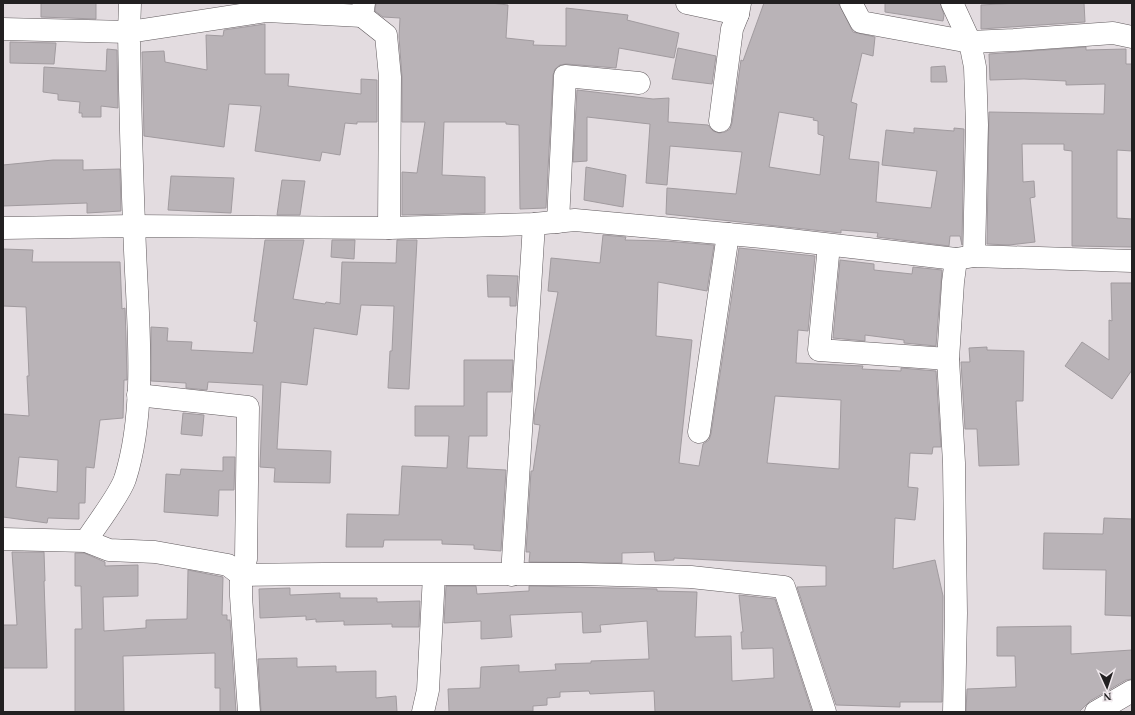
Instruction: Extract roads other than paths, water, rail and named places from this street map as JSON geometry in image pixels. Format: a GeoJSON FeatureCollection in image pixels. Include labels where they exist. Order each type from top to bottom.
{"type":"FeatureCollection","features":[{"type":"Feature","properties":{"kind":"street"},"geometry":{"type":"LineString","coordinates":[[86,541],[124,481],[134,446],[138,394],[130,135],[130,3]]}},
{"type":"Feature","properties":{"kind":"street"},"geometry":{"type":"LineString","coordinates":[[687,3],[739,8],[732,29],[720,121]]}},
{"type":"Feature","properties":{"kind":"street"},"geometry":{"type":"LineString","coordinates":[[851,3],[861,22],[970,42],[1113,33],[1132,37]]}},
{"type":"Feature","properties":{"kind":"street"},"geometry":{"type":"LineString","coordinates":[[952,3],[970,42],[975,67],[977,125],[965,257],[953,282],[948,359],[954,463],[956,613],[954,712]]}},
{"type":"Feature","properties":{"kind":"street"},"geometry":{"type":"LineString","coordinates":[[3,29],[129,32],[267,11],[363,10],[386,35],[390,92],[390,228]]}},
{"type":"Feature","properties":{"kind":"street"},"geometry":{"type":"LineString","coordinates":[[558,222],[565,76],[639,83]]}},
{"type":"Feature","properties":{"kind":"street"},"geometry":{"type":"LineString","coordinates":[[3,228],[134,226],[390,228],[534,224],[575,220],[965,257],[1132,261]]}},
{"type":"Feature","properties":{"kind":"street"},"geometry":{"type":"LineString","coordinates":[[512,575],[534,224]]}},
{"type":"Feature","properties":{"kind":"street"},"geometry":{"type":"LineString","coordinates":[[699,432],[728,234]]}},
{"type":"Feature","properties":{"kind":"street"},"geometry":{"type":"LineString","coordinates":[[830,245],[819,350],[948,359]]}},
{"type":"Feature","properties":{"kind":"street"},"geometry":{"type":"LineString","coordinates":[[138,394],[248,407],[246,558],[241,575],[241,596],[249,712]]}},
{"type":"Feature","properties":{"kind":"street"},"geometry":{"type":"LineString","coordinates":[[3,539],[86,541],[109,550],[155,552],[228,565],[241,575],[580,574],[692,577],[784,587],[826,712]]}},
{"type":"Feature","properties":{"kind":"street"},"geometry":{"type":"LineString","coordinates":[[423,712],[428,690],[434,574]]}},
{"type":"Feature","properties":{"kind":"street"},"geometry":{"type":"LineString","coordinates":[[1096,712],[1132,691]]}}]}
